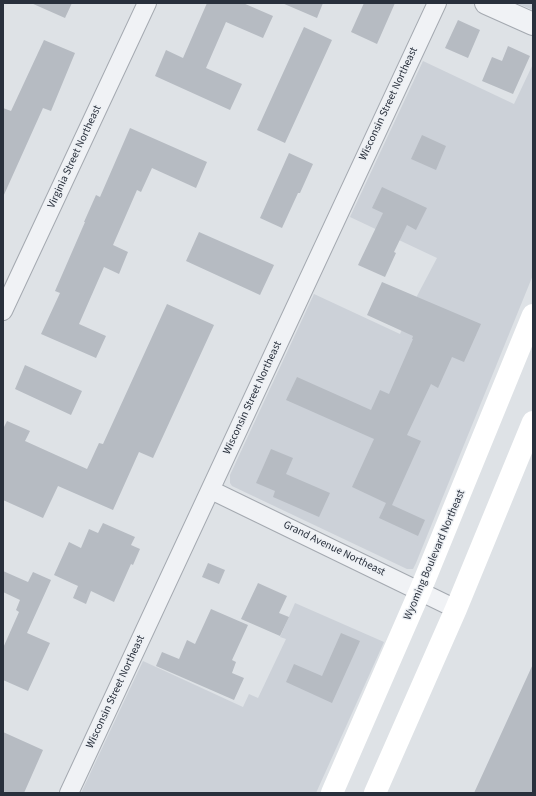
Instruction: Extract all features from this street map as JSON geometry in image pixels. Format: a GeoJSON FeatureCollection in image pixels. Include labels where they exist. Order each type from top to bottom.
{"type":"FeatureCollection","features":[{"type":"Feature","properties":{"kind":"main road","name":"Wyoming Boulevard Northeast"},"geometry":{"type":"LineString","coordinates":[[332,793],[420,591],[533,316]]}},
{"type":"Feature","properties":{"kind":"main road"},"geometry":{"type":"LineString","coordinates":[[375,793],[456,609],[533,422]]}},
{"type":"Feature","properties":{"kind":"street","name":"Virginia Street Northeast"},"geometry":{"type":"LineString","coordinates":[[3,311],[147,3]]}},
{"type":"Feature","properties":{"kind":"street","name":"Wisconsin Street Northeast"},"geometry":{"type":"LineString","coordinates":[[69,793],[437,3]]}},
{"type":"Feature","properties":{"kind":"street"},"geometry":{"type":"LineString","coordinates":[[486,3],[533,24]]}},
{"type":"Feature","properties":{"kind":"street","name":"Grand Avenue Northeast"},"geometry":{"type":"LineString","coordinates":[[211,490],[456,609]]}},
{"type":"Feature","properties":{"kind":"shaded area"},"geometry":{"type":"Polygon","coordinates":[[[516,3],[533,3],[533,10],[516,3]]]}},
{"type":"Feature","properties":{"kind":"shaded area"},"geometry":{"type":"Polygon","coordinates":[[[423,61],[514,104],[533,64],[533,275],[416,563],[413,569],[407,569],[232,486],[230,483],[230,475],[314,294],[400,334],[417,296],[437,258],[350,217],[423,61]]]}},
{"type":"Feature","properties":{"kind":"shaded area"},"geometry":{"type":"Polygon","coordinates":[[[295,603],[384,642],[316,793],[81,793],[143,661],[243,707],[249,694],[258,698],[286,639],[280,637],[295,603]]]}},
{"type":"Feature","properties":{"kind":"building"},"geometry":{"type":"Polygon","coordinates":[[[31,3],[72,3],[65,18],[31,3]]]}},
{"type":"Feature","properties":{"kind":"building"},"geometry":{"type":"Polygon","coordinates":[[[207,3],[243,3],[273,16],[263,38],[226,22],[206,68],[242,84],[230,110],[155,76],[166,50],[183,58],[207,3]]]}},
{"type":"Feature","properties":{"kind":"building"},"geometry":{"type":"Polygon","coordinates":[[[282,3],[323,3],[317,18],[282,3]]]}},
{"type":"Feature","properties":{"kind":"building"},"geometry":{"type":"Polygon","coordinates":[[[364,3],[395,3],[377,44],[351,32],[364,3]]]}},
{"type":"Feature","properties":{"kind":"building"},"geometry":{"type":"Polygon","coordinates":[[[458,20],[480,30],[468,58],[445,48],[458,20]]]}},
{"type":"Feature","properties":{"kind":"building"},"geometry":{"type":"Polygon","coordinates":[[[304,27],[332,40],[285,143],[257,130],[304,27]]]}},
{"type":"Feature","properties":{"kind":"building"},"geometry":{"type":"Polygon","coordinates":[[[44,40],[75,53],[51,111],[43,108],[3,197],[3,108],[11,111],[44,40]]]}},
{"type":"Feature","properties":{"kind":"building"},"geometry":{"type":"Polygon","coordinates":[[[508,46],[530,56],[513,94],[482,81],[492,57],[502,61],[508,46]]]}},
{"type":"Feature","properties":{"kind":"building"},"geometry":{"type":"Polygon","coordinates":[[[130,128],[207,162],[196,188],[152,168],[141,192],[137,190],[113,245],[128,252],[119,274],[104,267],[79,324],[106,336],[96,358],[41,334],[60,293],[55,291],[84,222],[96,195],[100,197],[130,128]]]}},
{"type":"Feature","properties":{"kind":"building"},"geometry":{"type":"Polygon","coordinates":[[[422,135],[446,146],[436,170],[411,159],[422,135]]]}},
{"type":"Feature","properties":{"kind":"building"},"geometry":{"type":"Polygon","coordinates":[[[289,153],[313,164],[282,228],[260,218],[289,153]]]}},
{"type":"Feature","properties":{"kind":"building"},"geometry":{"type":"Polygon","coordinates":[[[382,187],[427,208],[416,230],[407,225],[394,252],[396,253],[385,277],[358,265],[383,213],[372,208],[382,187]]]}},
{"type":"Feature","properties":{"kind":"building"},"geometry":{"type":"Polygon","coordinates":[[[199,232],[274,265],[260,295],[186,261],[199,232]]]}},
{"type":"Feature","properties":{"kind":"building"},"geometry":{"type":"Polygon","coordinates":[[[382,282],[481,324],[464,362],[452,357],[438,388],[431,384],[407,435],[421,441],[392,505],[425,520],[418,536],[379,518],[386,503],[352,487],[374,439],[286,400],[297,377],[371,410],[380,390],[389,394],[413,336],[367,315],[382,282]]]}},
{"type":"Feature","properties":{"kind":"building"},"geometry":{"type":"Polygon","coordinates":[[[167,304],[214,325],[153,458],[139,452],[113,510],[58,486],[43,518],[3,500],[3,429],[7,421],[30,431],[25,441],[87,469],[99,443],[103,444],[167,304]]]}},
{"type":"Feature","properties":{"kind":"building"},"geometry":{"type":"Polygon","coordinates":[[[25,365],[82,391],[71,415],[15,389],[25,365]]]}},
{"type":"Feature","properties":{"kind":"building"},"geometry":{"type":"Polygon","coordinates":[[[271,449],[293,458],[286,474],[330,493],[319,517],[273,497],[275,491],[256,483],[271,449]]]}},
{"type":"Feature","properties":{"kind":"building"},"geometry":{"type":"Polygon","coordinates":[[[103,523],[135,537],[131,545],[140,549],[133,565],[131,564],[114,602],[91,591],[86,604],[73,598],[78,586],[54,575],[69,542],[81,548],[89,529],[98,533],[103,523]]]}},
{"type":"Feature","properties":{"kind":"building"},"geometry":{"type":"Polygon","coordinates":[[[208,563],[225,570],[219,584],[202,577],[208,563]]]}},
{"type":"Feature","properties":{"kind":"building"},"geometry":{"type":"Polygon","coordinates":[[[3,571],[28,582],[33,572],[51,580],[27,633],[50,643],[28,691],[3,680],[3,648],[19,612],[16,610],[20,600],[3,592],[3,571]]]}},
{"type":"Feature","properties":{"kind":"building"},"geometry":{"type":"Polygon","coordinates":[[[258,583],[287,596],[279,613],[289,617],[280,636],[241,619],[258,583]]]}},
{"type":"Feature","properties":{"kind":"building"},"geometry":{"type":"Polygon","coordinates":[[[211,609],[248,625],[232,660],[236,662],[232,673],[244,678],[234,700],[156,666],[162,652],[179,659],[187,640],[195,644],[211,609]]]}},
{"type":"Feature","properties":{"kind":"building"},"geometry":{"type":"Polygon","coordinates":[[[341,633],[360,641],[332,703],[286,682],[294,664],[322,676],[341,633]]]}},
{"type":"Feature","properties":{"kind":"building"},"geometry":{"type":"Polygon","coordinates":[[[533,664],[533,793],[474,793],[533,664]]]}},
{"type":"Feature","properties":{"kind":"building"},"geometry":{"type":"Polygon","coordinates":[[[3,732],[43,750],[24,793],[3,793],[3,732]]]}}]}
